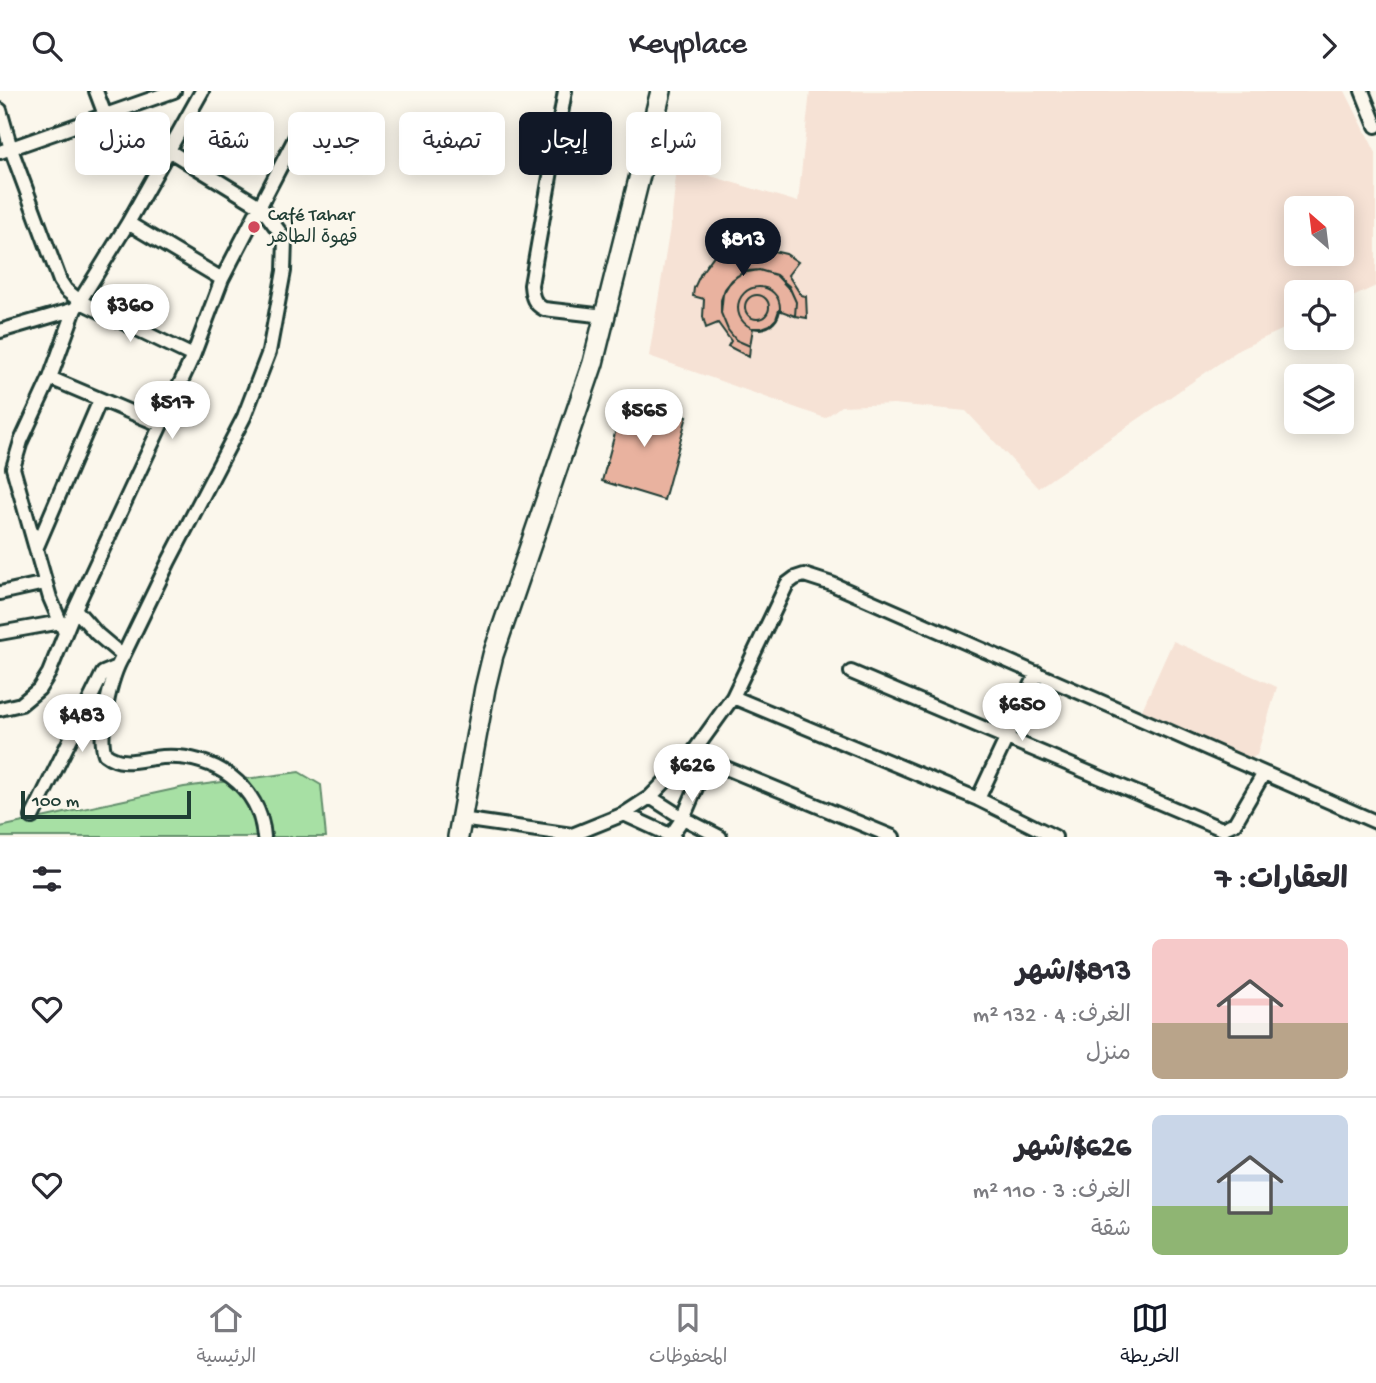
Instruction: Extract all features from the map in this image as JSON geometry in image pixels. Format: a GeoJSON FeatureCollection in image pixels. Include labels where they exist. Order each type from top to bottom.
{"type":"FeatureCollection","features":[{"type":"Feature","properties":{"kind":"main road"},"geometry":{"type":"LineString","coordinates":[[459,828],[493,655],[593,363],[661,91]]}},
{"type":"Feature","properties":{"kind":"street"},"geometry":{"type":"LineString","coordinates":[[96,91],[104,112]]}},
{"type":"Feature","properties":{"kind":"street"},"geometry":{"type":"LineString","coordinates":[[170,145],[202,91]]}},
{"type":"Feature","properties":{"kind":"street"},"geometry":{"type":"LineString","coordinates":[[565,91],[530,285],[537,305],[544,309],[605,316]]}},
{"type":"Feature","properties":{"kind":"street"},"geometry":{"type":"LineString","coordinates":[[1362,91],[1376,125]]}},
{"type":"Feature","properties":{"kind":"street"},"geometry":{"type":"LineString","coordinates":[[113,112],[167,92]]}},
{"type":"Feature","properties":{"kind":"street"},"geometry":{"type":"LineString","coordinates":[[0,110],[5,150],[60,281],[78,306],[193,356]]}},
{"type":"Feature","properties":{"kind":"street"},"geometry":{"type":"LineString","coordinates":[[5,150],[75,126]]}},
{"type":"Feature","properties":{"kind":"street"},"geometry":{"type":"LineString","coordinates":[[170,152],[261,207],[280,231],[286,248],[284,271],[269,352],[244,417],[115,668],[102,736],[105,754],[120,762],[162,757],[198,760],[221,770],[248,792],[257,808],[264,837]]}},
{"type":"Feature","properties":{"kind":"street"},"geometry":{"type":"LineString","coordinates":[[0,709],[21,704],[39,689],[49,673],[63,627],[75,609],[193,356],[222,279],[288,153]]}},
{"type":"Feature","properties":{"kind":"street"},"geometry":{"type":"LineString","coordinates":[[63,627],[45,583],[36,549],[7,468],[50,378],[78,306],[154,175]]}},
{"type":"Feature","properties":{"kind":"street"},"geometry":{"type":"LineString","coordinates":[[128,223],[222,279]]}},
{"type":"Feature","properties":{"kind":"street"},"geometry":{"type":"LineString","coordinates":[[0,331],[78,306]]}},
{"type":"Feature","properties":{"kind":"street"},"geometry":{"type":"LineString","coordinates":[[50,378],[161,425]]}},
{"type":"Feature","properties":{"kind":"street"},"geometry":{"type":"LineString","coordinates":[[36,549],[100,400]]}},
{"type":"Feature","properties":{"kind":"street"},"geometry":{"type":"LineString","coordinates":[[459,828],[574,836],[624,814],[650,797],[692,754],[733,697],[781,594],[795,577],[804,575],[832,584],[1376,822]]}},
{"type":"Feature","properties":{"kind":"street"},"geometry":{"type":"LineString","coordinates":[[0,593],[45,583]]}},
{"type":"Feature","properties":{"kind":"street"},"geometry":{"type":"LineString","coordinates":[[75,609],[97,634],[123,656]]}},
{"type":"Feature","properties":{"kind":"street"},"geometry":{"type":"LineString","coordinates":[[0,633],[63,627]]}},
{"type":"Feature","properties":{"kind":"street"},"geometry":{"type":"LineString","coordinates":[[32,817],[103,673],[115,668]]}},
{"type":"Feature","properties":{"kind":"street"},"geometry":{"type":"LineString","coordinates":[[851,672],[1222,829],[1235,823],[1264,773]]}},
{"type":"Feature","properties":{"kind":"street"},"geometry":{"type":"LineString","coordinates":[[978,799],[1037,673]]}},
{"type":"Feature","properties":{"kind":"street"},"geometry":{"type":"LineString","coordinates":[[733,697],[978,799],[1055,837]]}},
{"type":"Feature","properties":{"kind":"street"},"geometry":{"type":"LineString","coordinates":[[692,754],[893,837]]}},
{"type":"Feature","properties":{"kind":"street"},"geometry":{"type":"LineString","coordinates":[[624,814],[672,837],[708,760]]}},
{"type":"Feature","properties":{"kind":"street"},"geometry":{"type":"LineString","coordinates":[[650,797],[720,837]]}},
{"type":"Feature","properties":{"kind":"shaded area"},"geometry":{"type":"Polygon","coordinates":[[[810,91],[1345,91],[1376,153],[1376,286],[1354,296],[1354,280],[1284,280],[1284,329],[1240,349],[1038,488],[966,411],[894,404],[841,406],[825,418],[649,356],[676,175],[707,175],[798,202],[810,91]]]}},
{"type":"Feature","properties":{"kind":"shaded area"},"geometry":{"type":"Polygon","coordinates":[[[1173,641],[1277,687],[1257,755],[1247,761],[1141,712],[1173,641]]]}},
{"type":"Feature","properties":{"kind":"green space"},"geometry":{"type":"Polygon","coordinates":[[[299,772],[321,785],[326,837],[0,837],[0,827],[184,787],[299,772]]]}},
{"type":"Feature","properties":{"kind":"building"},"geometry":{"type":"Polygon","coordinates":[[[772,236],[773,251],[786,254],[798,262],[788,275],[801,295],[806,296],[807,318],[795,316],[796,302],[791,291],[776,275],[759,270],[747,271],[737,276],[723,294],[721,313],[728,330],[736,340],[750,346],[749,357],[728,346],[731,341],[718,323],[706,328],[703,317],[704,299],[693,296],[694,288],[715,254],[718,244],[772,236]]]}},
{"type":"Feature","properties":{"kind":"building"},"geometry":{"type":"Polygon","coordinates":[[[759,270],[776,275],[789,286],[796,302],[795,316],[779,310],[770,325],[753,328],[750,346],[736,340],[728,330],[721,313],[721,300],[732,280],[742,273],[759,270]]]}},
{"type":"Feature","properties":{"kind":"building"},"geometry":{"type":"Polygon","coordinates":[[[759,287],[774,293],[780,308],[774,323],[759,329],[744,323],[738,308],[744,293],[759,287]]]}},
{"type":"Feature","properties":{"kind":"building"},"geometry":{"type":"Polygon","coordinates":[[[757,295],[765,299],[769,307],[765,315],[757,319],[749,315],[745,307],[749,299],[757,295]]]}},
{"type":"Feature","properties":{"kind":"building"},"geometry":{"type":"Polygon","coordinates":[[[624,400],[687,416],[664,500],[602,481],[624,400]]]}},
{"type":"Feature","properties":{"kind":"place","name":"Café Tahar قهوة الطاهر"},"geometry":{"type":"Point","coordinates":[254,227]}}]}
